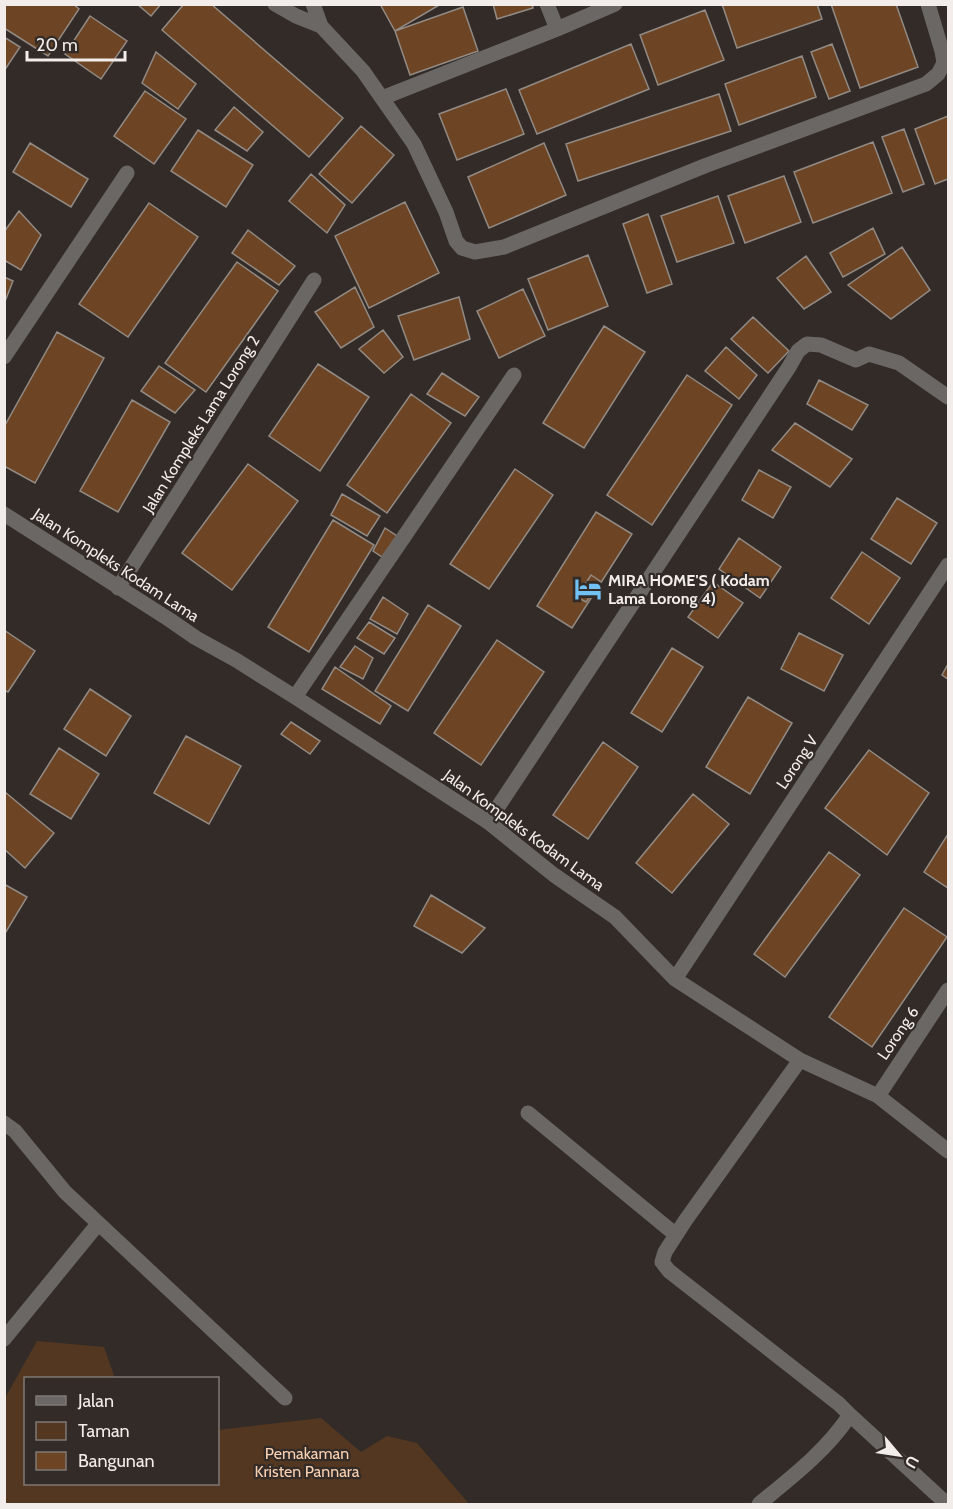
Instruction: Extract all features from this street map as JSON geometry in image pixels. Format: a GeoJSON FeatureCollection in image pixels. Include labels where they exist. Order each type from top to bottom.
{"type":"FeatureCollection","features":[{"type":"Feature","properties":{"kind":"street"},"geometry":{"type":"LineString","coordinates":[[275,4],[321,26]]}},
{"type":"Feature","properties":{"kind":"street"},"geometry":{"type":"LineString","coordinates":[[313,4],[321,26],[349,55],[414,144],[446,212],[456,241],[462,248],[475,252],[504,246],[707,165],[926,84],[938,74],[944,63],[928,4]]}},
{"type":"Feature","properties":{"kind":"street"},"geometry":{"type":"LineString","coordinates":[[547,4],[557,29]]}},
{"type":"Feature","properties":{"kind":"street"},"geometry":{"type":"LineString","coordinates":[[382,98],[615,4]]}},
{"type":"Feature","properties":{"kind":"street"},"geometry":{"type":"LineString","coordinates":[[4,357],[127,173]]}},
{"type":"Feature","properties":{"kind":"street","name":"Jalan Kompleks Lama Lorong 2"},"geometry":{"type":"LineString","coordinates":[[118,588],[314,280]]}},
{"type":"Feature","properties":{"kind":"street"},"geometry":{"type":"LineString","coordinates":[[488,822],[798,351],[807,344],[821,345],[856,360],[869,354],[899,363],[948,397]]}},
{"type":"Feature","properties":{"kind":"street"},"geometry":{"type":"LineString","coordinates":[[296,697],[514,375]]}},
{"type":"Feature","properties":{"kind":"street","name":"Jalan Kompleks Kodam Lama"},"geometry":{"type":"LineString","coordinates":[[4,514],[196,638],[296,697],[488,822],[554,875],[615,917],[675,979],[800,1060],[878,1096],[948,1151]]}},
{"type":"Feature","properties":{"kind":"street","name":"Lorong V"},"geometry":{"type":"LineString","coordinates":[[675,979],[948,565]]}},
{"type":"Feature","properties":{"kind":"street","name":"Lorong 6"},"geometry":{"type":"LineString","coordinates":[[878,1096],[948,990]]}},
{"type":"Feature","properties":{"kind":"street"},"geometry":{"type":"LineString","coordinates":[[800,1060],[676,1235],[665,1252],[662,1262],[669,1271],[839,1404],[946,1504]]}},
{"type":"Feature","properties":{"kind":"street"},"geometry":{"type":"LineString","coordinates":[[528,1113],[676,1235]]}},
{"type":"Feature","properties":{"kind":"street"},"geometry":{"type":"LineString","coordinates":[[4,1123],[15,1131],[65,1192],[285,1398]]}},
{"type":"Feature","properties":{"kind":"street"},"geometry":{"type":"LineString","coordinates":[[4,1339],[98,1224]]}},
{"type":"Feature","properties":{"kind":"street"},"geometry":{"type":"LineString","coordinates":[[759,1504],[818,1455],[850,1415]]}},
{"type":"Feature","properties":{"kind":"green space","name":"Pemakaman Kristen Pannara"},"geometry":{"type":"Polygon","coordinates":[[[37,1341],[104,1347],[115,1377],[24,1377],[24,1485],[219,1485],[219,1430],[321,1418],[361,1452],[387,1436],[417,1443],[469,1504],[5,1504],[5,1398],[37,1341]]]}},
{"type":"Feature","properties":{"kind":"building"},"geometry":{"type":"Polygon","coordinates":[[[4,4],[73,4],[79,9],[48,56],[4,28],[4,4]]]}},
{"type":"Feature","properties":{"kind":"building"},"geometry":{"type":"Polygon","coordinates":[[[137,4],[161,4],[151,16],[137,4]]]}},
{"type":"Feature","properties":{"kind":"building"},"geometry":{"type":"Polygon","coordinates":[[[184,4],[211,4],[343,118],[309,157],[162,30],[184,4]]]}},
{"type":"Feature","properties":{"kind":"building"},"geometry":{"type":"Polygon","coordinates":[[[380,4],[441,4],[395,31],[380,4]]]}},
{"type":"Feature","properties":{"kind":"building"},"geometry":{"type":"Polygon","coordinates":[[[493,4],[532,4],[533,8],[497,19],[493,4]]]}},
{"type":"Feature","properties":{"kind":"building"},"geometry":{"type":"Polygon","coordinates":[[[722,4],[817,4],[822,19],[737,48],[722,4]]]}},
{"type":"Feature","properties":{"kind":"building"},"geometry":{"type":"Polygon","coordinates":[[[831,4],[896,4],[918,67],[860,88],[831,4]]]}},
{"type":"Feature","properties":{"kind":"building"},"geometry":{"type":"Polygon","coordinates":[[[463,7],[478,51],[410,75],[395,31],[463,7]]]}},
{"type":"Feature","properties":{"kind":"building"},"geometry":{"type":"Polygon","coordinates":[[[705,10],[724,60],[658,85],[640,35],[705,10]]]}},
{"type":"Feature","properties":{"kind":"building"},"geometry":{"type":"Polygon","coordinates":[[[90,16],[127,41],[101,79],[65,54],[90,16]]]}},
{"type":"Feature","properties":{"kind":"building"},"geometry":{"type":"Polygon","coordinates":[[[4,37],[20,47],[4,71],[4,37]]]}},
{"type":"Feature","properties":{"kind":"building"},"geometry":{"type":"Polygon","coordinates":[[[631,44],[649,89],[537,134],[519,90],[631,44]]]}},
{"type":"Feature","properties":{"kind":"building"},"geometry":{"type":"Polygon","coordinates":[[[832,44],[850,91],[829,99],[811,52],[832,44]]]}},
{"type":"Feature","properties":{"kind":"building"},"geometry":{"type":"Polygon","coordinates":[[[156,52],[196,84],[178,109],[142,83],[156,52]]]}},
{"type":"Feature","properties":{"kind":"building"},"geometry":{"type":"Polygon","coordinates":[[[802,56],[816,97],[739,125],[725,84],[802,56]]]}},
{"type":"Feature","properties":{"kind":"building"},"geometry":{"type":"Polygon","coordinates":[[[506,89],[524,134],[457,160],[439,114],[506,89]]]}},
{"type":"Feature","properties":{"kind":"building"},"geometry":{"type":"Polygon","coordinates":[[[145,91],[186,119],[154,164],[114,136],[145,91]]]}},
{"type":"Feature","properties":{"kind":"building"},"geometry":{"type":"Polygon","coordinates":[[[719,94],[731,131],[578,181],[566,144],[719,94]]]}},
{"type":"Feature","properties":{"kind":"building"},"geometry":{"type":"Polygon","coordinates":[[[234,107],[263,132],[247,151],[215,130],[234,107]]]}},
{"type":"Feature","properties":{"kind":"building"},"geometry":{"type":"Polygon","coordinates":[[[948,116],[948,179],[935,184],[915,129],[948,116]]]}},
{"type":"Feature","properties":{"kind":"building"},"geometry":{"type":"Polygon","coordinates":[[[361,126],[394,155],[352,203],[319,174],[361,126]]]}},
{"type":"Feature","properties":{"kind":"building"},"geometry":{"type":"Polygon","coordinates":[[[904,129],[924,184],[903,192],[882,137],[904,129]]]}},
{"type":"Feature","properties":{"kind":"building"},"geometry":{"type":"Polygon","coordinates":[[[198,130],[253,165],[226,207],[171,171],[198,130]]]}},
{"type":"Feature","properties":{"kind":"building"},"geometry":{"type":"Polygon","coordinates":[[[873,142],[892,193],[813,223],[794,172],[873,142]]]}},
{"type":"Feature","properties":{"kind":"building"},"geometry":{"type":"Polygon","coordinates":[[[30,143],[88,179],[71,207],[13,172],[30,143]]]}},
{"type":"Feature","properties":{"kind":"building"},"geometry":{"type":"Polygon","coordinates":[[[544,143],[566,195],[489,228],[468,177],[544,143]]]}},
{"type":"Feature","properties":{"kind":"building"},"geometry":{"type":"Polygon","coordinates":[[[311,174],[345,205],[327,233],[289,201],[311,174]]]}},
{"type":"Feature","properties":{"kind":"building"},"geometry":{"type":"Polygon","coordinates":[[[784,176],[801,222],[745,243],[728,196],[784,176]]]}},
{"type":"Feature","properties":{"kind":"building"},"geometry":{"type":"Polygon","coordinates":[[[718,196],[734,243],[677,262],[661,216],[718,196]]]}},
{"type":"Feature","properties":{"kind":"building"},"geometry":{"type":"Polygon","coordinates":[[[405,202],[439,273],[369,308],[335,236],[405,202]]]}},
{"type":"Feature","properties":{"kind":"building"},"geometry":{"type":"Polygon","coordinates":[[[149,203],[198,237],[128,337],[79,304],[149,203]]]}},
{"type":"Feature","properties":{"kind":"building"},"geometry":{"type":"Polygon","coordinates":[[[19,211],[41,235],[21,270],[4,260],[4,232],[19,211]]]}},
{"type":"Feature","properties":{"kind":"building"},"geometry":{"type":"Polygon","coordinates":[[[648,214],[672,284],[647,293],[623,224],[648,214]]]}},
{"type":"Feature","properties":{"kind":"building"},"geometry":{"type":"Polygon","coordinates":[[[873,228],[885,254],[843,277],[830,253],[873,228]]]}},
{"type":"Feature","properties":{"kind":"building"},"geometry":{"type":"Polygon","coordinates":[[[248,230],[295,266],[279,285],[232,253],[248,230]]]}},
{"type":"Feature","properties":{"kind":"building"},"geometry":{"type":"Polygon","coordinates":[[[902,247],[930,290],[891,319],[848,285],[902,247]]]}},
{"type":"Feature","properties":{"kind":"building"},"geometry":{"type":"Polygon","coordinates":[[[588,255],[608,306],[548,330],[528,279],[588,255]]]}},
{"type":"Feature","properties":{"kind":"building"},"geometry":{"type":"Polygon","coordinates":[[[806,256],[831,292],[804,309],[777,278],[806,256]]]}},
{"type":"Feature","properties":{"kind":"building"},"geometry":{"type":"Polygon","coordinates":[[[237,262],[278,291],[206,392],[165,363],[237,262]]]}},
{"type":"Feature","properties":{"kind":"building"},"geometry":{"type":"Polygon","coordinates":[[[4,277],[13,281],[4,304],[4,277]]]}},
{"type":"Feature","properties":{"kind":"building"},"geometry":{"type":"Polygon","coordinates":[[[355,287],[374,327],[341,348],[315,312],[355,287]]]}},
{"type":"Feature","properties":{"kind":"building"},"geometry":{"type":"Polygon","coordinates":[[[523,289],[545,336],[499,358],[477,311],[523,289]]]}},
{"type":"Feature","properties":{"kind":"building"},"geometry":{"type":"Polygon","coordinates":[[[459,297],[470,339],[414,360],[398,316],[459,297]]]}},
{"type":"Feature","properties":{"kind":"building"},"geometry":{"type":"Polygon","coordinates":[[[753,317],[789,351],[768,373],[731,339],[753,317]]]}},
{"type":"Feature","properties":{"kind":"building"},"geometry":{"type":"Polygon","coordinates":[[[604,326],[645,352],[584,448],[543,423],[604,326]]]}},
{"type":"Feature","properties":{"kind":"building"},"geometry":{"type":"Polygon","coordinates":[[[383,330],[403,357],[384,373],[359,349],[383,330]]]}},
{"type":"Feature","properties":{"kind":"building"},"geometry":{"type":"Polygon","coordinates":[[[57,332],[104,358],[35,483],[4,466],[4,427],[57,332]]]}},
{"type":"Feature","properties":{"kind":"building"},"geometry":{"type":"Polygon","coordinates":[[[726,347],[757,375],[739,399],[705,371],[726,347]]]}},
{"type":"Feature","properties":{"kind":"building"},"geometry":{"type":"Polygon","coordinates":[[[318,364],[369,397],[320,471],[269,436],[318,364]]]}},
{"type":"Feature","properties":{"kind":"building"},"geometry":{"type":"Polygon","coordinates":[[[159,366],[195,390],[175,413],[141,391],[159,366]]]}},
{"type":"Feature","properties":{"kind":"building"},"geometry":{"type":"Polygon","coordinates":[[[442,373],[479,397],[465,416],[427,394],[442,373]]]}},
{"type":"Feature","properties":{"kind":"building"},"geometry":{"type":"Polygon","coordinates":[[[687,375],[732,405],[652,525],[607,495],[687,375]]]}},
{"type":"Feature","properties":{"kind":"building"},"geometry":{"type":"Polygon","coordinates":[[[819,380],[868,405],[852,430],[807,404],[819,380]]]}},
{"type":"Feature","properties":{"kind":"building"},"geometry":{"type":"Polygon","coordinates":[[[411,394],[451,423],[387,513],[347,485],[411,394]]]}},
{"type":"Feature","properties":{"kind":"building"},"geometry":{"type":"Polygon","coordinates":[[[132,400],[170,422],[118,512],[80,491],[132,400]]]}},
{"type":"Feature","properties":{"kind":"building"},"geometry":{"type":"Polygon","coordinates":[[[795,423],[852,459],[830,487],[772,450],[795,423]]]}},
{"type":"Feature","properties":{"kind":"building"},"geometry":{"type":"Polygon","coordinates":[[[248,464],[298,501],[232,590],[182,553],[248,464]]]}},
{"type":"Feature","properties":{"kind":"building"},"geometry":{"type":"Polygon","coordinates":[[[515,469],[553,495],[489,589],[450,564],[515,469]]]}},
{"type":"Feature","properties":{"kind":"building"},"geometry":{"type":"Polygon","coordinates":[[[759,470],[791,487],[773,518],[742,500],[759,470]]]}},
{"type":"Feature","properties":{"kind":"building"},"geometry":{"type":"Polygon","coordinates":[[[342,494],[380,516],[367,536],[331,515],[342,494]]]}},
{"type":"Feature","properties":{"kind":"building"},"geometry":{"type":"Polygon","coordinates":[[[897,498],[937,523],[911,564],[871,539],[897,498]]]}},
{"type":"Feature","properties":{"kind":"building"},"geometry":{"type":"Polygon","coordinates":[[[596,512],[632,534],[572,628],[537,606],[596,512]]]}},
{"type":"Feature","properties":{"kind":"building"},"geometry":{"type":"Polygon","coordinates":[[[333,520],[374,545],[309,652],[268,627],[333,520]]]}},
{"type":"Feature","properties":{"kind":"building"},"geometry":{"type":"Polygon","coordinates":[[[385,528],[397,536],[382,557],[373,551],[385,528]]]}},
{"type":"Feature","properties":{"kind":"building"},"geometry":{"type":"Polygon","coordinates":[[[739,538],[781,567],[760,598],[719,569],[739,538]]]}},
{"type":"Feature","properties":{"kind":"building"},"geometry":{"type":"Polygon","coordinates":[[[862,552],[900,578],[869,624],[831,598],[862,552]]]}},
{"type":"Feature","properties":{"kind":"building","name":"MIRA HOME'S ( Kodam Lama Lorong 4)"},"geometry":{"type":"Polygon","coordinates":[[[591,575],[600,581],[586,602],[577,597],[591,575]]]}},
{"type":"Feature","properties":{"kind":"building"},"geometry":{"type":"Polygon","coordinates":[[[713,582],[743,603],[718,638],[688,617],[713,582]]]}},
{"type":"Feature","properties":{"kind":"building"},"geometry":{"type":"Polygon","coordinates":[[[383,597],[408,614],[397,634],[370,619],[383,597]]]}},
{"type":"Feature","properties":{"kind":"building"},"geometry":{"type":"Polygon","coordinates":[[[428,605],[461,626],[408,711],[375,691],[428,605]]]}},
{"type":"Feature","properties":{"kind":"building"},"geometry":{"type":"Polygon","coordinates":[[[369,622],[395,638],[384,654],[357,638],[369,622]]]}},
{"type":"Feature","properties":{"kind":"building"},"geometry":{"type":"Polygon","coordinates":[[[4,630],[35,651],[8,692],[4,690],[4,630]]]}},
{"type":"Feature","properties":{"kind":"building"},"geometry":{"type":"Polygon","coordinates":[[[799,633],[843,655],[824,691],[781,669],[799,633]]]}},
{"type":"Feature","properties":{"kind":"building"},"geometry":{"type":"Polygon","coordinates":[[[497,640],[544,672],[481,765],[434,733],[497,640]]]}},
{"type":"Feature","properties":{"kind":"building"},"geometry":{"type":"Polygon","coordinates":[[[355,646],[373,658],[363,679],[340,667],[355,646]]]}},
{"type":"Feature","properties":{"kind":"building"},"geometry":{"type":"Polygon","coordinates":[[[672,648],[703,667],[662,732],[631,713],[672,648]]]}},
{"type":"Feature","properties":{"kind":"building"},"geometry":{"type":"Polygon","coordinates":[[[948,664],[948,679],[942,675],[948,664]]]}},
{"type":"Feature","properties":{"kind":"building"},"geometry":{"type":"Polygon","coordinates":[[[335,667],[391,706],[380,724],[322,689],[335,667]]]}},
{"type":"Feature","properties":{"kind":"building"},"geometry":{"type":"Polygon","coordinates":[[[90,689],[131,716],[106,756],[64,729],[90,689]]]}},
{"type":"Feature","properties":{"kind":"building"},"geometry":{"type":"Polygon","coordinates":[[[748,697],[792,723],[750,794],[706,767],[748,697]]]}},
{"type":"Feature","properties":{"kind":"building"},"geometry":{"type":"Polygon","coordinates":[[[291,722],[320,741],[310,754],[281,734],[291,722]]]}},
{"type":"Feature","properties":{"kind":"building"},"geometry":{"type":"Polygon","coordinates":[[[186,736],[241,766],[209,824],[154,793],[186,736]]]}},
{"type":"Feature","properties":{"kind":"building"},"geometry":{"type":"Polygon","coordinates":[[[603,742],[638,767],[588,839],[553,815],[603,742]]]}},
{"type":"Feature","properties":{"kind":"building"},"geometry":{"type":"Polygon","coordinates":[[[59,748],[99,774],[71,819],[30,794],[59,748]]]}},
{"type":"Feature","properties":{"kind":"building"},"geometry":{"type":"Polygon","coordinates":[[[869,750],[929,793],[887,855],[825,808],[869,750]]]}},
{"type":"Feature","properties":{"kind":"building"},"geometry":{"type":"Polygon","coordinates":[[[5,792],[54,833],[25,868],[4,849],[5,792]]]}},
{"type":"Feature","properties":{"kind":"building"},"geometry":{"type":"Polygon","coordinates":[[[693,794],[729,824],[672,893],[636,863],[693,794]]]}},
{"type":"Feature","properties":{"kind":"building"},"geometry":{"type":"Polygon","coordinates":[[[948,834],[948,888],[924,872],[948,834]]]}},
{"type":"Feature","properties":{"kind":"building"},"geometry":{"type":"Polygon","coordinates":[[[829,852],[860,875],[785,977],[754,954],[829,852]]]}},
{"type":"Feature","properties":{"kind":"building"},"geometry":{"type":"Polygon","coordinates":[[[4,884],[27,897],[4,935],[4,884]]]}},
{"type":"Feature","properties":{"kind":"building"},"geometry":{"type":"Polygon","coordinates":[[[431,895],[485,928],[462,953],[414,926],[431,895]]]}},
{"type":"Feature","properties":{"kind":"building"},"geometry":{"type":"Polygon","coordinates":[[[904,908],[947,937],[872,1047],[829,1017],[904,908]]]}},
{"type":"Feature","properties":{"kind":"place","name":"MIRA HOME'S ( Kodam Lama Lorong 4)"},"geometry":{"type":"Point","coordinates":[588,589]}}]}
